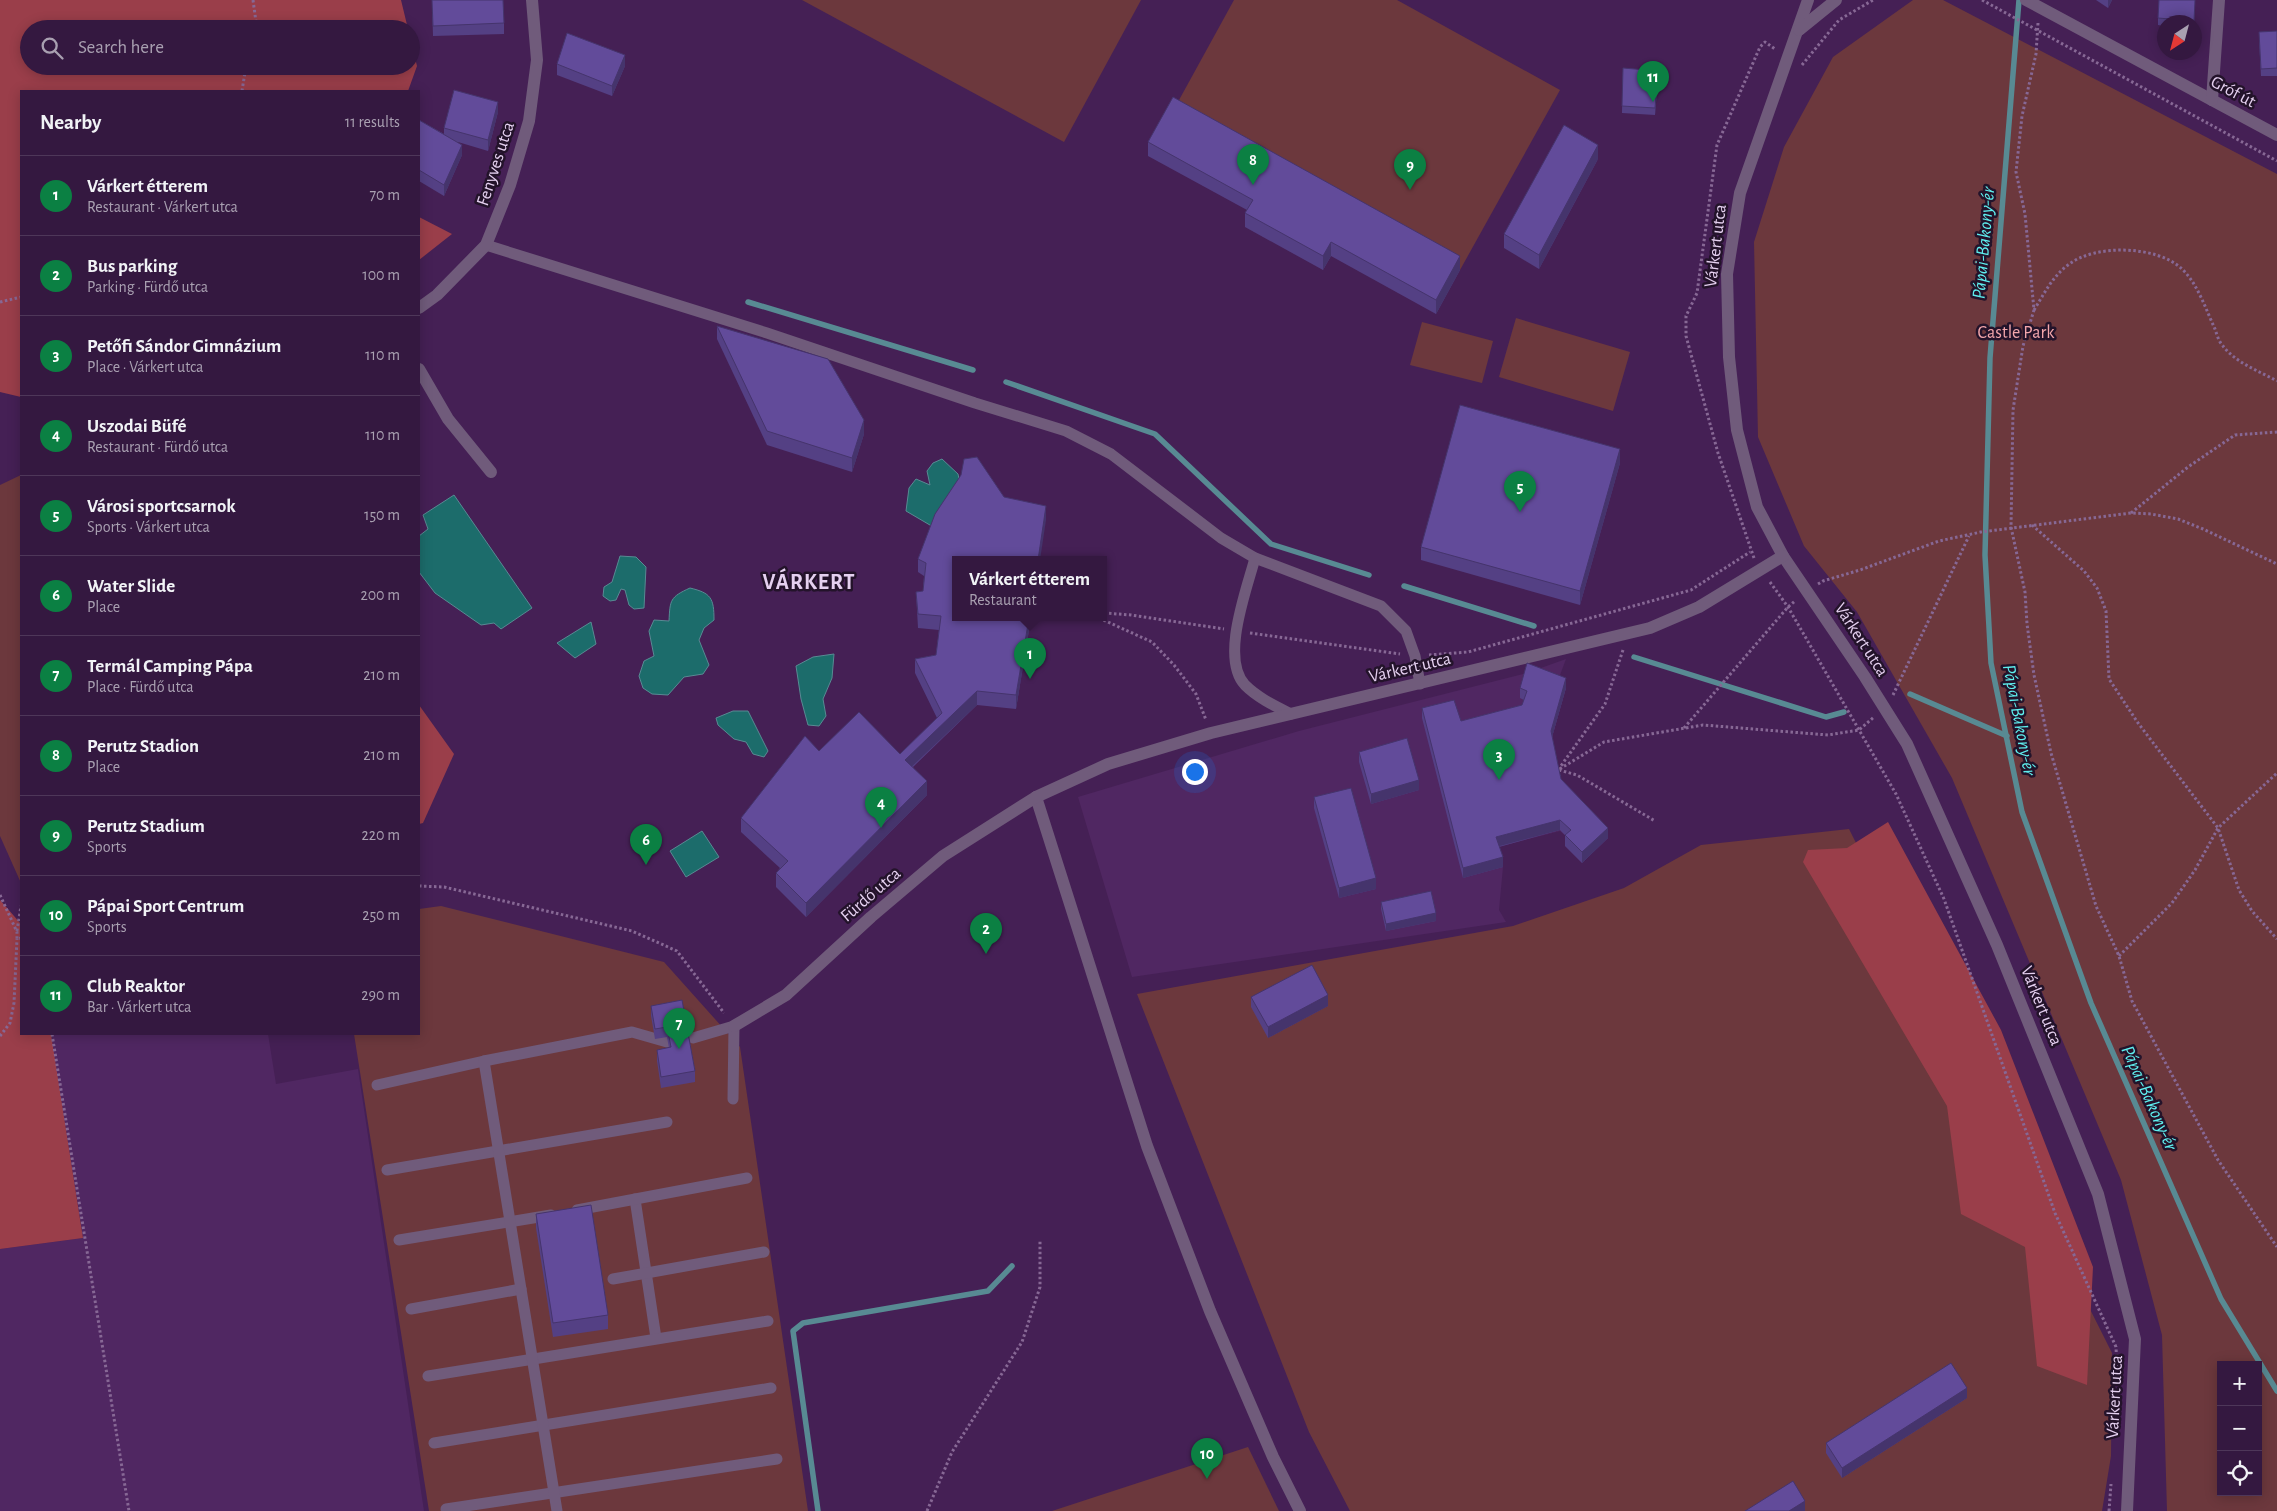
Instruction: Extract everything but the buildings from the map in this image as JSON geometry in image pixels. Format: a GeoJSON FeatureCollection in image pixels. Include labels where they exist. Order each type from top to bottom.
{"type":"FeatureCollection","features":[{"type":"Feature","properties":{"kind":"street","name":"Fenyves utca"},"geometry":{"type":"LineString","coordinates":[[420,307],[437,295],[486,245],[510,185],[529,121],[537,60],[532,0]]}},
{"type":"Feature","properties":{"kind":"street","name":"Várkert utca"},"geometry":{"type":"LineString","coordinates":[[1808,0],[1740,193],[1727,274],[1729,357],[1737,430],[1756,507],[1783,556],[1808,591],[1907,744],[1997,945],[2098,1194],[2135,1339],[2127,1511]]}},
{"type":"Feature","properties":{"kind":"street"},"geometry":{"type":"LineString","coordinates":[[1799,30],[1836,0]]}},
{"type":"Feature","properties":{"kind":"street","name":"Gróf út"},"geometry":{"type":"LineString","coordinates":[[2026,0],[2277,135]]}},
{"type":"Feature","properties":{"kind":"street"},"geometry":{"type":"LineString","coordinates":[[2212,100],[2220,0]]}},
{"type":"Feature","properties":{"kind":"street"},"geometry":{"type":"LineString","coordinates":[[420,371],[448,419],[491,472]]}},
{"type":"Feature","properties":{"kind":"street","name":"Várkert utca"},"geometry":{"type":"LineString","coordinates":[[1036,797],[1108,764],[1211,733],[1650,628],[1699,607],[1783,556]]}},
{"type":"Feature","properties":{"kind":"street"},"geometry":{"type":"LineString","coordinates":[[1036,797],[1147,1146],[1210,1312],[1273,1456],[1300,1511]]}},
{"type":"Feature","properties":{"kind":"street","name":"Fürdő utca"},"geometry":{"type":"LineString","coordinates":[[734,1026],[786,995],[943,856],[1036,797]]}},
{"type":"Feature","properties":{"kind":"lane"},"geometry":{"type":"LineString","coordinates":[[486,245],[767,333],[975,403],[1066,431],[1111,454],[1221,538],[1255,558],[1382,606],[1406,631],[1415,656],[1420,684]]}},
{"type":"Feature","properties":{"kind":"lane"},"geometry":{"type":"LineString","coordinates":[[1255,558],[1236,631],[1235,652],[1237,670],[1244,684],[1260,697],[1291,714]]}},
{"type":"Feature","properties":{"kind":"lane"},"geometry":{"type":"LineString","coordinates":[[693,1038],[734,1026],[733,1099]]}},
{"type":"Feature","properties":{"kind":"lane"},"geometry":{"type":"LineString","coordinates":[[377,1085],[484,1061],[632,1032],[667,1042]]}},
{"type":"Feature","properties":{"kind":"lane"},"geometry":{"type":"LineString","coordinates":[[484,1061],[558,1511]]}},
{"type":"Feature","properties":{"kind":"lane"},"geometry":{"type":"LineString","coordinates":[[387,1170],[667,1122]]}},
{"type":"Feature","properties":{"kind":"lane"},"geometry":{"type":"LineString","coordinates":[[399,1240],[510,1223],[747,1178]]}},
{"type":"Feature","properties":{"kind":"lane"},"geometry":{"type":"LineString","coordinates":[[635,1199],[656,1338]]}},
{"type":"Feature","properties":{"kind":"lane"},"geometry":{"type":"LineString","coordinates":[[613,1279],[764,1252]]}},
{"type":"Feature","properties":{"kind":"lane"},"geometry":{"type":"LineString","coordinates":[[411,1310],[521,1289]]}},
{"type":"Feature","properties":{"kind":"lane"},"geometry":{"type":"LineString","coordinates":[[428,1376],[768,1321]]}},
{"type":"Feature","properties":{"kind":"lane"},"geometry":{"type":"LineString","coordinates":[[434,1443],[771,1388]]}},
{"type":"Feature","properties":{"kind":"lane"},"geometry":{"type":"LineString","coordinates":[[446,1509],[777,1459]]}},
{"type":"Feature","properties":{"kind":"path"},"geometry":{"type":"LineString","coordinates":[[253,0],[256,20]]}},
{"type":"Feature","properties":{"kind":"path"},"geometry":{"type":"LineString","coordinates":[[1982,0],[2277,161]]}},
{"type":"Feature","properties":{"kind":"path"},"geometry":{"type":"LineString","coordinates":[[2034,310],[2025,214],[2016,172],[2022,116],[2036,54],[2040,7]]}},
{"type":"Feature","properties":{"kind":"path"},"geometry":{"type":"LineString","coordinates":[[242,90],[245,75]]}},
{"type":"Feature","properties":{"kind":"path"},"geometry":{"type":"LineString","coordinates":[[2277,381],[2238,361],[2222,346],[2196,289],[2182,269],[2159,256],[2130,250],[2102,251],[2084,255],[2056,274],[2034,310],[2023,346],[2013,410],[2011,527],[2025,592],[2034,675],[2051,753],[2096,906],[2119,956],[2132,1001],[2145,1026],[2218,1160],[2277,1247]]}},
{"type":"Feature","properties":{"kind":"path"},"geometry":{"type":"LineString","coordinates":[[0,302],[20,297]]}},
{"type":"Feature","properties":{"kind":"path"},"geometry":{"type":"LineString","coordinates":[[2131,513],[2224,441],[2245,433],[2277,432]]}},
{"type":"Feature","properties":{"kind":"path"},"geometry":{"type":"LineString","coordinates":[[1684,728],[1788,607],[1808,591],[1822,581],[1860,570],[1939,541],[2032,524],[2131,513],[2151,514],[2178,519],[2204,528],[2277,564]]}},
{"type":"Feature","properties":{"kind":"path"},"geometry":{"type":"LineString","coordinates":[[2032,524],[2084,571],[2098,588],[2106,611],[2109,679],[2138,723],[2218,828],[2239,890],[2252,912],[2277,939]]}},
{"type":"Feature","properties":{"kind":"path"},"geometry":{"type":"LineString","coordinates":[[1558,770],[1604,742],[1703,725],[1828,735],[1859,730],[1884,708],[1899,686],[1969,536]]}},
{"type":"Feature","properties":{"kind":"path"},"geometry":{"type":"LineString","coordinates":[[1107,613],[1131,615],[1415,656],[1468,652],[1691,590],[1750,552]]}},
{"type":"Feature","properties":{"kind":"path"},"geometry":{"type":"LineString","coordinates":[[1106,621],[1152,642],[1174,665],[1196,694],[1211,733]]}},
{"type":"Feature","properties":{"kind":"path"},"geometry":{"type":"LineString","coordinates":[[1558,770],[1605,704],[1629,632]]}},
{"type":"Feature","properties":{"kind":"path"},"geometry":{"type":"LineString","coordinates":[[1558,770],[1576,775],[1655,822]]}},
{"type":"Feature","properties":{"kind":"path"},"geometry":{"type":"LineString","coordinates":[[2119,956],[2172,903],[2195,870],[2218,828],[2277,773]]}},
{"type":"Feature","properties":{"kind":"path"},"geometry":{"type":"LineString","coordinates":[[420,886],[444,888],[632,931],[677,951],[734,1026]]}},
{"type":"Feature","properties":{"kind":"path"},"geometry":{"type":"LineString","coordinates":[[0,895],[19,938],[14,1003],[10,1022],[0,1036]]}},
{"type":"Feature","properties":{"kind":"path"},"geometry":{"type":"LineString","coordinates":[[17,932],[20,912]]}},
{"type":"Feature","properties":{"kind":"path"},"geometry":{"type":"LineString","coordinates":[[52,1035],[129,1511]]}},
{"type":"Feature","properties":{"kind":"path"},"geometry":{"type":"LineString","coordinates":[[927,1511],[952,1452],[1022,1342],[1040,1287],[1040,1240]]}},
{"type":"Feature","properties":{"kind":"shaded area"},"geometry":{"type":"Polygon","coordinates":[[[0,0],[401,0],[406,20],[20,20],[20,75],[414,75],[408,90],[20,90],[20,397],[0,392],[0,0]]]}},
{"type":"Feature","properties":{"kind":"shaded area"},"geometry":{"type":"Polygon","coordinates":[[[420,218],[452,234],[420,259],[420,218]]]}},
{"type":"Feature","properties":{"kind":"shaded area"},"geometry":{"type":"Polygon","coordinates":[[[942,459],[958,474],[961,489],[935,528],[906,511],[909,488],[916,479],[930,485],[927,471],[933,463],[942,459]]]}},
{"type":"Feature","properties":{"kind":"shaded area"},"geometry":{"type":"Polygon","coordinates":[[[454,495],[532,608],[501,629],[494,623],[481,625],[435,593],[420,573],[420,535],[428,529],[423,515],[454,495]]]}},
{"type":"Feature","properties":{"kind":"shaded area"},"geometry":{"type":"Polygon","coordinates":[[[620,556],[636,557],[646,567],[644,608],[634,609],[629,605],[625,590],[621,589],[616,600],[610,601],[603,596],[604,587],[612,582],[620,556]]]}},
{"type":"Feature","properties":{"kind":"shaded area"},"geometry":{"type":"Polygon","coordinates":[[[690,588],[707,595],[713,606],[714,620],[704,628],[699,640],[709,665],[703,674],[684,677],[668,695],[652,694],[643,688],[639,676],[644,661],[654,656],[649,631],[654,620],[669,621],[672,600],[678,594],[690,588]]]}},
{"type":"Feature","properties":{"kind":"shaded area"},"geometry":{"type":"Polygon","coordinates":[[[591,622],[596,644],[575,658],[557,643],[591,622]]]}},
{"type":"Feature","properties":{"kind":"shaded area"},"geometry":{"type":"Polygon","coordinates":[[[834,654],[832,678],[823,699],[826,716],[819,726],[808,725],[801,699],[796,666],[813,657],[834,654]]]}},
{"type":"Feature","properties":{"kind":"shaded area"},"geometry":{"type":"Polygon","coordinates":[[[1566,659],[1557,683],[1566,688],[1551,741],[1561,789],[1608,838],[1582,863],[1565,846],[1570,840],[1560,831],[1497,847],[1503,867],[1499,910],[1506,922],[1132,977],[1078,797],[1299,731],[1527,673],[1566,659]]]}},
{"type":"Feature","properties":{"kind":"shaded area"},"geometry":{"type":"Polygon","coordinates":[[[420,706],[454,754],[423,823],[420,824],[420,706]]]}},
{"type":"Feature","properties":{"kind":"shaded area"},"geometry":{"type":"Polygon","coordinates":[[[733,711],[748,711],[768,751],[764,757],[753,754],[746,742],[734,739],[718,725],[716,718],[733,711]]]}},
{"type":"Feature","properties":{"kind":"shaded area"},"geometry":{"type":"Polygon","coordinates":[[[1888,822],[2001,1030],[2093,1267],[2087,1385],[2037,1366],[2025,1247],[1961,1214],[1947,1106],[1803,862],[1808,850],[1847,848],[1888,822]]]}},
{"type":"Feature","properties":{"kind":"shaded area"},"geometry":{"type":"Polygon","coordinates":[[[702,831],[719,857],[686,877],[670,851],[702,831]]]}},
{"type":"Feature","properties":{"kind":"shaded area"},"geometry":{"type":"Polygon","coordinates":[[[0,900],[20,923],[20,1035],[51,1035],[83,1238],[0,1249],[0,900]]]}},
{"type":"Feature","properties":{"kind":"shaded area"},"geometry":{"type":"Polygon","coordinates":[[[51,1035],[268,1035],[276,1084],[358,1069],[424,1511],[0,1511],[0,1249],[83,1238],[51,1035]]]}},
{"type":"Feature","properties":{"kind":"green space"},"geometry":{"type":"Polygon","coordinates":[[[802,0],[1141,0],[1064,142],[802,0]]]}},
{"type":"Feature","properties":{"kind":"green space"},"geometry":{"type":"Polygon","coordinates":[[[1234,0],[1397,0],[1560,90],[1460,270],[1173,111],[1234,0]]]}},
{"type":"Feature","properties":{"kind":"green space","name":"Castle Park"},"geometry":{"type":"Polygon","coordinates":[[[1913,0],[1943,0],[2277,174],[2277,1511],[2167,1511],[2162,1335],[2121,1180],[1952,778],[1857,612],[1804,546],[1758,437],[1754,242],[1784,147],[1833,57],[1913,0]]]}},
{"type":"Feature","properties":{"kind":"green space"},"geometry":{"type":"Polygon","coordinates":[[[1516,318],[1630,352],[1613,411],[1499,377],[1516,318]]]}},
{"type":"Feature","properties":{"kind":"green space"},"geometry":{"type":"Polygon","coordinates":[[[1422,322],[1493,341],[1482,383],[1410,365],[1422,322]]]}},
{"type":"Feature","properties":{"kind":"green space"},"geometry":{"type":"Polygon","coordinates":[[[20,475],[20,881],[0,836],[0,485],[20,475]]]}},
{"type":"Feature","properties":{"kind":"green space"},"geometry":{"type":"Polygon","coordinates":[[[1849,829],[2112,1353],[2111,1456],[2102,1511],[1350,1511],[1309,1432],[1137,994],[1513,926],[1624,888],[1701,845],[1849,829]]]}},
{"type":"Feature","properties":{"kind":"green space"},"geometry":{"type":"Polygon","coordinates":[[[441,906],[664,962],[740,1047],[808,1511],[429,1511],[354,1035],[420,1035],[420,909],[441,906]]]}},
{"type":"Feature","properties":{"kind":"green space"},"geometry":{"type":"Polygon","coordinates":[[[1248,1447],[1279,1511],[1052,1511],[1248,1447]]]}},
{"type":"Feature","properties":{"kind":"waterway","name":"Pápai-Bakony-ér"},"geometry":{"type":"LineString","coordinates":[[2019,0],[1990,358],[1985,555],[1991,663],[2022,812],[2091,1003],[2221,1299],[2277,1391]]}},
{"type":"Feature","properties":{"kind":"waterway"},"geometry":{"type":"LineString","coordinates":[[748,302],[973,370]]}},
{"type":"Feature","properties":{"kind":"waterway"},"geometry":{"type":"LineString","coordinates":[[1006,382],[1155,434],[1271,544],[1369,575]]}},
{"type":"Feature","properties":{"kind":"waterway"},"geometry":{"type":"LineString","coordinates":[[1404,586],[1534,626]]}},
{"type":"Feature","properties":{"kind":"waterway"},"geometry":{"type":"LineString","coordinates":[[1634,657],[1826,717],[1844,712]]}},
{"type":"Feature","properties":{"kind":"waterway"},"geometry":{"type":"LineString","coordinates":[[1910,694],[2007,736]]}},
{"type":"Feature","properties":{"kind":"waterway"},"geometry":{"type":"LineString","coordinates":[[818,1511],[793,1331],[803,1323],[988,1291],[1012,1266]]}},
{"type":"Feature","properties":{"kind":"place","name":"Club Reaktor"},"geometry":{"type":"Point","coordinates":[1653,102]}},
{"type":"Feature","properties":{"kind":"place","name":"Perutz Stadion"},"geometry":{"type":"Point","coordinates":[1253,185]}},
{"type":"Feature","properties":{"kind":"place","name":"Perutz Stadium"},"geometry":{"type":"Point","coordinates":[1410,190]}},
{"type":"Feature","properties":{"kind":"place","name":"Városi sportcsarnok"},"geometry":{"type":"Point","coordinates":[1520,512]}},
{"type":"Feature","properties":{"kind":"place","name":"Várkert étterem"},"geometry":{"type":"Point","coordinates":[1030,679]}},
{"type":"Feature","properties":{"kind":"place","name":"Petőfi Sándor Gimnázium"},"geometry":{"type":"Point","coordinates":[1499,780]}},
{"type":"Feature","properties":{"kind":"place","name":"Uszodai Büfé"},"geometry":{"type":"Point","coordinates":[881,828]}},
{"type":"Feature","properties":{"kind":"place","name":"Water Slide"},"geometry":{"type":"Point","coordinates":[646,865]}},
{"type":"Feature","properties":{"kind":"place","name":"Bus parking"},"geometry":{"type":"Point","coordinates":[986,954]}},
{"type":"Feature","properties":{"kind":"place","name":"Termál Camping Pápa"},"geometry":{"type":"Point","coordinates":[679,1049]}},
{"type":"Feature","properties":{"kind":"place","name":"Pápai Sport Centrum"},"geometry":{"type":"Point","coordinates":[1207,1479]}},
{"type":"Feature","properties":{"kind":"district","name":"VÁRKERT"},"geometry":{"type":"Point","coordinates":[809,582]}}]}
